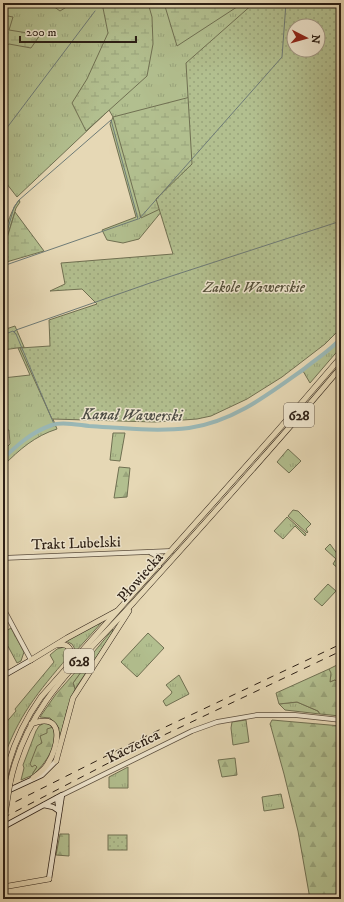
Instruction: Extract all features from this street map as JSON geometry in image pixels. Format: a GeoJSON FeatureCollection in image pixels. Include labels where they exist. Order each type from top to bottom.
{"type":"FeatureCollection","features":[{"type":"Feature","properties":{"kind":"main road","name":"Płowiecka"},"geometry":{"type":"LineString","coordinates":[[3,787],[11,754],[25,723],[41,697],[296,411],[341,357]]}},
{"type":"Feature","properties":{"kind":"main road","name":"Płowiecka"},"geometry":{"type":"LineString","coordinates":[[3,827],[10,783],[17,756],[31,724],[51,693],[138,598],[341,366]]}},
{"type":"Feature","properties":{"kind":"main road"},"geometry":{"type":"LineString","coordinates":[[3,793],[42,775],[56,761],[73,698],[133,603]]}},
{"type":"Feature","properties":{"kind":"main road"},"geometry":{"type":"LineString","coordinates":[[3,676],[121,609]]}},
{"type":"Feature","properties":{"kind":"main road"},"geometry":{"type":"LineString","coordinates":[[54,646],[64,644],[68,646],[72,653],[72,662]]}},
{"type":"Feature","properties":{"kind":"main road"},"geometry":{"type":"LineString","coordinates":[[31,724],[43,719],[48,720],[55,726],[56,735],[49,761],[44,769],[33,778]]}},
{"type":"Feature","properties":{"kind":"main road"},"geometry":{"type":"LineString","coordinates":[[3,887],[49,879],[59,813],[60,796]]}},
{"type":"Feature","properties":{"kind":"main road","name":"Kaczeńca"},"geometry":{"type":"LineString","coordinates":[[3,827],[60,796]]}},
{"type":"Feature","properties":{"kind":"main road"},"geometry":{"type":"LineString","coordinates":[[44,805],[53,807],[59,813]]}},
{"type":"Feature","properties":{"kind":"main road"},"geometry":{"type":"LineString","coordinates":[[3,882],[11,885]]}},
{"type":"Feature","properties":{"kind":"street","name":"Trakt Lubelski"},"geometry":{"type":"LineString","coordinates":[[3,558],[172,551]]}},
{"type":"Feature","properties":{"kind":"street"},"geometry":{"type":"LineString","coordinates":[[150,553],[154,555],[158,566]]}},
{"type":"Feature","properties":{"kind":"street"},"geometry":{"type":"LineString","coordinates":[[3,608],[31,660]]}},
{"type":"Feature","properties":{"kind":"street","name":"Kaczeńca"},"geometry":{"type":"LineString","coordinates":[[60,796],[200,727],[235,717],[267,715],[341,720]]}},
{"type":"Feature","properties":{"kind":"green space"},"geometry":{"type":"Polygon","coordinates":[[[3,3],[288,3],[290,18],[286,18],[286,58],[287,58],[139,239],[123,243],[107,240],[102,230],[136,217],[110,124],[113,117],[109,110],[17,197],[3,179],[3,3]]]}},
{"type":"Feature","properties":{"kind":"green space"},"geometry":{"type":"Polygon","coordinates":[[[52,3],[73,3],[60,11],[53,6],[52,3]]]}},
{"type":"Feature","properties":{"kind":"green space"},"geometry":{"type":"Polygon","coordinates":[[[102,3],[148,3],[152,17],[153,44],[147,76],[86,131],[72,103],[87,79],[108,33],[102,3]]]}},
{"type":"Feature","properties":{"kind":"green space"},"geometry":{"type":"Polygon","coordinates":[[[164,3],[243,3],[177,46],[164,3]]]}},
{"type":"Feature","properties":{"kind":"green space","name":"Zakole Wawerskie"},"geometry":{"type":"Polygon","coordinates":[[[254,3],[341,3],[341,328],[325,344],[282,377],[247,399],[211,416],[197,419],[155,422],[52,419],[20,348],[50,346],[49,320],[97,304],[82,289],[50,291],[65,284],[61,263],[173,254],[156,199],[192,164],[186,63],[254,3]]]}},
{"type":"Feature","properties":{"kind":"green space"},"geometry":{"type":"Polygon","coordinates":[[[3,15],[13,17],[9,30],[40,35],[31,48],[9,44],[3,47],[3,15]]]}},
{"type":"Feature","properties":{"kind":"green space"},"geometry":{"type":"Polygon","coordinates":[[[286,54],[286,58],[287,58],[160,209],[141,218],[113,117],[198,95],[286,54]]]}},
{"type":"Feature","properties":{"kind":"green space"},"geometry":{"type":"Polygon","coordinates":[[[19,200],[20,202],[16,208],[3,251],[7,224],[15,205],[19,200]]]}},
{"type":"Feature","properties":{"kind":"green space"},"geometry":{"type":"Polygon","coordinates":[[[15,212],[44,251],[3,263],[3,251],[15,212]]]}},
{"type":"Feature","properties":{"kind":"green space"},"geometry":{"type":"Polygon","coordinates":[[[15,326],[24,347],[3,350],[3,330],[15,326]]]}},
{"type":"Feature","properties":{"kind":"green space"},"geometry":{"type":"Polygon","coordinates":[[[341,339],[341,347],[310,383],[303,371],[341,339]]]}},
{"type":"Feature","properties":{"kind":"green space"},"geometry":{"type":"Polygon","coordinates":[[[24,347],[57,429],[42,435],[28,444],[3,466],[3,451],[10,444],[9,430],[3,430],[3,378],[30,375],[18,348],[24,347]]]}},
{"type":"Feature","properties":{"kind":"green space"},"geometry":{"type":"Polygon","coordinates":[[[113,433],[125,433],[120,461],[110,460],[113,433]]]}},
{"type":"Feature","properties":{"kind":"green space"},"geometry":{"type":"Polygon","coordinates":[[[288,449],[301,461],[289,473],[277,462],[288,449]]]}},
{"type":"Feature","properties":{"kind":"green space"},"geometry":{"type":"Polygon","coordinates":[[[119,467],[130,468],[127,497],[114,498],[119,467]]]}},
{"type":"Feature","properties":{"kind":"green space"},"geometry":{"type":"Polygon","coordinates":[[[293,510],[298,511],[311,524],[306,529],[308,532],[307,533],[288,516],[293,510]]]}},
{"type":"Feature","properties":{"kind":"green space"},"geometry":{"type":"Polygon","coordinates":[[[287,517],[306,534],[305,536],[295,526],[283,539],[274,531],[287,517]]]}},
{"type":"Feature","properties":{"kind":"green space"},"geometry":{"type":"Polygon","coordinates":[[[330,544],[341,559],[341,574],[340,570],[333,564],[336,559],[325,549],[330,544]]]}},
{"type":"Feature","properties":{"kind":"green space"},"geometry":{"type":"Polygon","coordinates":[[[328,584],[336,591],[322,606],[314,599],[328,584]]]}},
{"type":"Feature","properties":{"kind":"green space"},"geometry":{"type":"Polygon","coordinates":[[[103,621],[76,651],[72,644],[66,641],[103,621]]]}},
{"type":"Feature","properties":{"kind":"green space"},"geometry":{"type":"Polygon","coordinates":[[[11,628],[24,652],[21,661],[17,663],[3,637],[3,633],[11,628]]]}},
{"type":"Feature","properties":{"kind":"green space"},"geometry":{"type":"Polygon","coordinates":[[[113,629],[112,634],[75,689],[73,683],[81,672],[80,669],[113,629]]]}},
{"type":"Feature","properties":{"kind":"green space"},"geometry":{"type":"Polygon","coordinates":[[[148,633],[164,648],[137,677],[121,662],[148,633]]]}},
{"type":"Feature","properties":{"kind":"green space"},"geometry":{"type":"Polygon","coordinates":[[[64,647],[68,651],[68,657],[38,693],[22,717],[3,760],[3,726],[16,711],[15,709],[54,662],[50,655],[57,649],[64,647]]]}},
{"type":"Feature","properties":{"kind":"green space"},"geometry":{"type":"Polygon","coordinates":[[[341,663],[341,685],[335,680],[330,682],[329,669],[341,663]]]}},
{"type":"Feature","properties":{"kind":"green space"},"geometry":{"type":"Polygon","coordinates":[[[79,668],[81,672],[73,683],[75,689],[67,710],[55,758],[59,728],[50,718],[40,717],[56,694],[79,668]]]}},
{"type":"Feature","properties":{"kind":"green space"},"geometry":{"type":"Polygon","coordinates":[[[329,669],[331,673],[330,682],[335,680],[341,685],[341,690],[337,697],[341,701],[340,716],[320,714],[318,711],[297,702],[279,704],[276,693],[329,669]]]}},
{"type":"Feature","properties":{"kind":"green space"},"geometry":{"type":"Polygon","coordinates":[[[179,675],[189,694],[166,706],[163,701],[172,692],[166,685],[179,675]]]}},
{"type":"Feature","properties":{"kind":"green space"},"geometry":{"type":"Polygon","coordinates":[[[297,702],[318,711],[320,714],[285,710],[279,704],[297,702]]]}},
{"type":"Feature","properties":{"kind":"green space"},"geometry":{"type":"Polygon","coordinates":[[[246,720],[249,742],[233,745],[231,728],[232,722],[246,720]]]}},
{"type":"Feature","properties":{"kind":"green space"},"geometry":{"type":"Polygon","coordinates":[[[272,720],[341,726],[341,899],[310,899],[298,831],[270,724],[272,720]]]}},
{"type":"Feature","properties":{"kind":"green space"},"geometry":{"type":"Polygon","coordinates":[[[46,722],[53,727],[42,740],[35,765],[37,767],[33,775],[21,780],[24,768],[23,765],[36,731],[39,726],[46,722]]]}},
{"type":"Feature","properties":{"kind":"green space"},"geometry":{"type":"Polygon","coordinates":[[[53,727],[54,741],[50,754],[33,775],[37,767],[35,765],[32,767],[30,764],[37,746],[42,743],[40,736],[47,733],[47,729],[53,727]]]}},
{"type":"Feature","properties":{"kind":"green space"},"geometry":{"type":"Polygon","coordinates":[[[235,758],[237,775],[222,777],[218,760],[235,758]]]}},
{"type":"Feature","properties":{"kind":"green space"},"geometry":{"type":"Polygon","coordinates":[[[128,767],[128,788],[109,788],[109,777],[128,767]]]}},
{"type":"Feature","properties":{"kind":"green space"},"geometry":{"type":"Polygon","coordinates":[[[281,794],[284,808],[264,811],[262,797],[281,794]]]}},
{"type":"Feature","properties":{"kind":"green space"},"geometry":{"type":"Polygon","coordinates":[[[60,834],[69,834],[69,856],[56,855],[60,834]]]}},
{"type":"Feature","properties":{"kind":"green space"},"geometry":{"type":"Polygon","coordinates":[[[108,835],[127,835],[127,850],[108,850],[108,835]]]}},
{"type":"Feature","properties":{"kind":"waterway"},"geometry":{"type":"LineString","coordinates":[[139,219],[282,57],[286,3]]}},
{"type":"Feature","properties":{"kind":"waterway"},"geometry":{"type":"LineString","coordinates":[[3,133],[95,11]]}},
{"type":"Feature","properties":{"kind":"waterway"},"geometry":{"type":"LineString","coordinates":[[3,246],[14,207],[19,200],[111,120],[138,219],[3,266]]}},
{"type":"Feature","properties":{"kind":"waterway"},"geometry":{"type":"LineString","coordinates":[[14,332],[16,330],[150,283],[341,221]]}},
{"type":"Feature","properties":{"kind":"waterway"},"geometry":{"type":"LineString","coordinates":[[3,335],[13,331],[16,334],[54,424]]}},
{"type":"Feature","properties":{"kind":"waterway","name":"Kanał Wawerski"},"geometry":{"type":"LineString","coordinates":[[3,459],[20,443],[32,435],[56,424],[65,423],[126,429],[164,430],[189,428],[221,420],[250,406],[264,397],[304,369],[341,338]]}},
{"type":"Feature","properties":{"kind":"railway"},"geometry":{"type":"LineString","coordinates":[[3,808],[140,739],[341,644]]}},
{"type":"Feature","properties":{"kind":"railway"},"geometry":{"type":"LineString","coordinates":[[3,818],[143,745],[341,651]]}}]}
